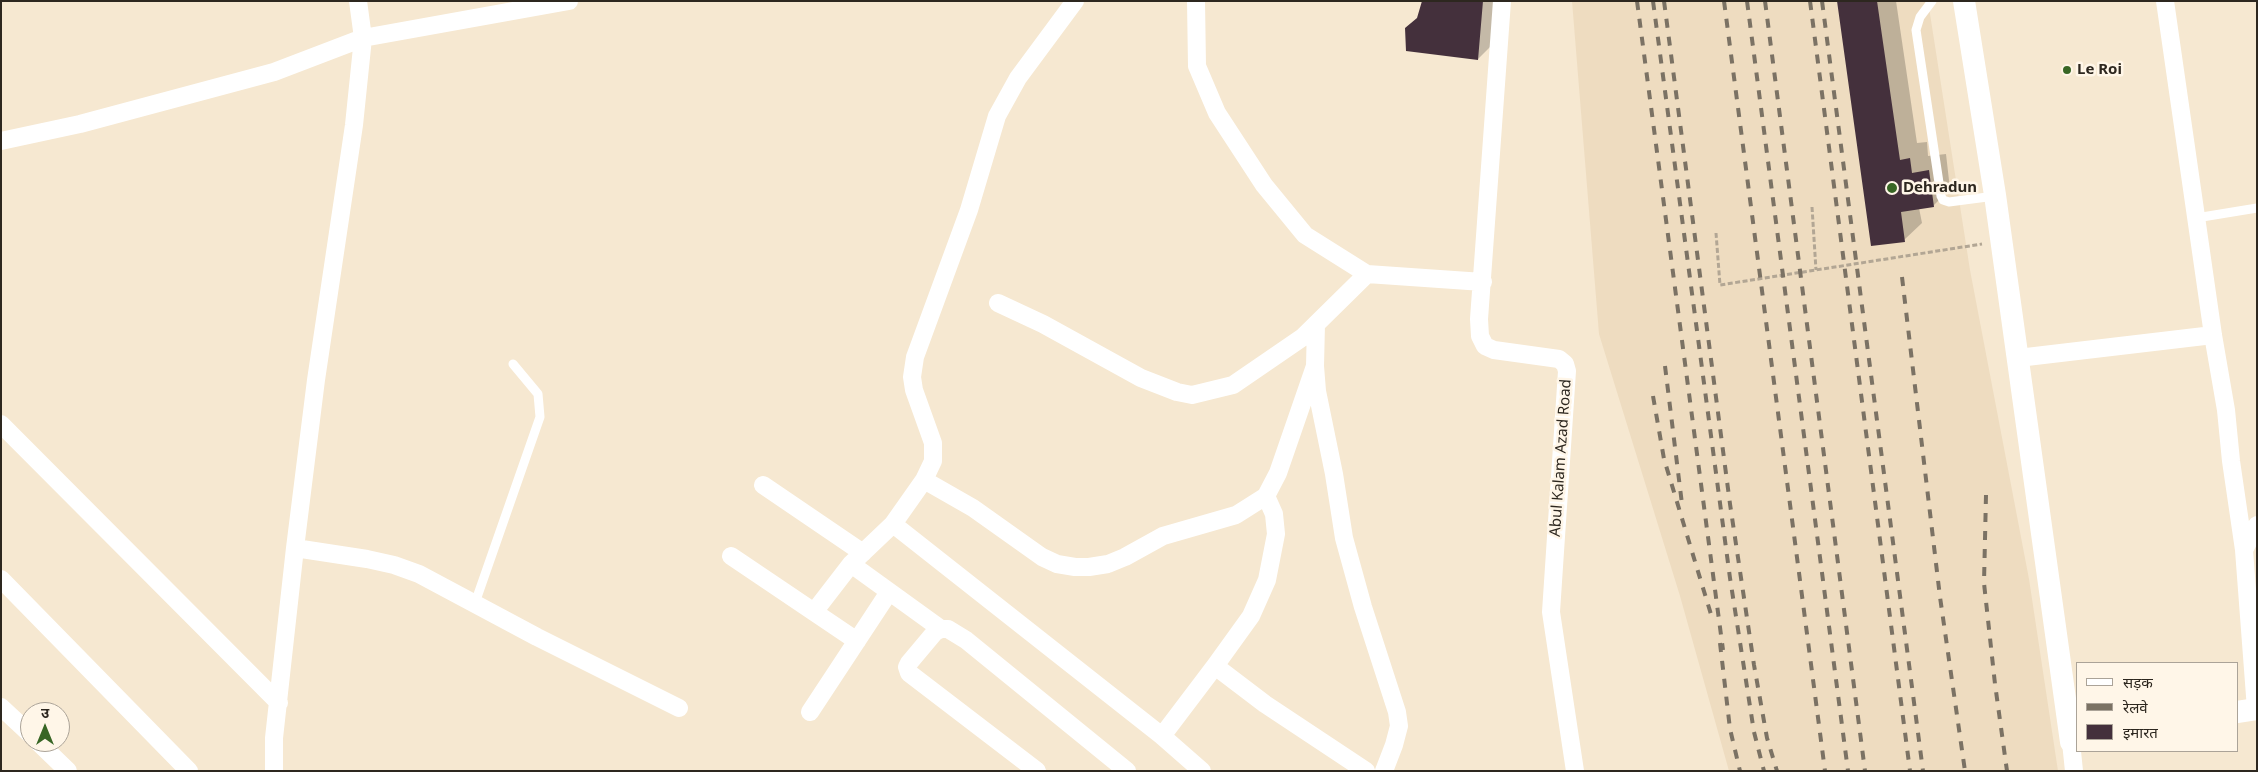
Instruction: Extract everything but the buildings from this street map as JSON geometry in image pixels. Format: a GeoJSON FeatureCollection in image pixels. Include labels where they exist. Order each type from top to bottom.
{"type":"FeatureCollection","features":[{"type":"Feature","properties":{"kind":"street"},"geometry":{"type":"LineString","coordinates":[[274,771],[274,738],[295,548],[316,380],[354,125],[363,38],[358,1]]}},
{"type":"Feature","properties":{"kind":"street"},"geometry":{"type":"LineString","coordinates":[[1,142],[80,124],[274,72],[363,38],[569,1]]}},
{"type":"Feature","properties":{"kind":"street"},"geometry":{"type":"LineString","coordinates":[[814,612],[857,558],[893,524],[924,480],[933,461],[934,450],[914,390],[912,377],[915,357],[969,210],[997,116],[1018,78],[1075,1]]}},
{"type":"Feature","properties":{"kind":"street"},"geometry":{"type":"LineString","coordinates":[[1196,1],[1197,66],[1217,113],[1264,185],[1305,235],[1368,274],[1483,282]]}},
{"type":"Feature","properties":{"kind":"street","name":"Abul Kalam Azad Road"},"geometry":{"type":"LineString","coordinates":[[1502,1],[1479,319],[1480,336],[1486,346],[1494,350],[1559,359],[1565,364],[1567,371],[1551,612],[1575,771]]}},
{"type":"Feature","properties":{"kind":"street"},"geometry":{"type":"LineString","coordinates":[[1964,1],[2002,241],[2074,741],[2074,771]]}},
{"type":"Feature","properties":{"kind":"street"},"geometry":{"type":"LineString","coordinates":[[2165,1],[2213,336],[2226,410],[2231,461],[2244,550],[2257,709],[2238,712]]}},
{"type":"Feature","properties":{"kind":"street"},"geometry":{"type":"LineString","coordinates":[[998,303],[1043,324],[1141,378],[1177,392],[1192,395],[1233,386],[1303,337],[1368,274]]}},
{"type":"Feature","properties":{"kind":"street"},"geometry":{"type":"LineString","coordinates":[[1316,324],[1315,366],[1320,411],[1334,474],[1346,546],[1365,615],[1397,712],[1399,726],[1384,771]]}},
{"type":"Feature","properties":{"kind":"street"},"geometry":{"type":"LineString","coordinates":[[2018,358],[2213,336]]}},
{"type":"Feature","properties":{"kind":"street"},"geometry":{"type":"LineString","coordinates":[[924,480],[972,508],[1042,557],[1075,567],[1089,567],[1125,557],[1163,536],[1236,515],[1266,496],[1278,473],[1315,366]]}},
{"type":"Feature","properties":{"kind":"street"},"geometry":{"type":"LineString","coordinates":[[1,424],[279,703]]}},
{"type":"Feature","properties":{"kind":"street"},"geometry":{"type":"LineString","coordinates":[[763,485],[857,558],[889,592],[941,629],[956,633],[1126,771]]}},
{"type":"Feature","properties":{"kind":"street"},"geometry":{"type":"LineString","coordinates":[[1162,736],[1251,616],[1267,580],[1276,534],[1274,514],[1266,496]]}},
{"type":"Feature","properties":{"kind":"street"},"geometry":{"type":"LineString","coordinates":[[893,524],[1162,736],[1202,771]]}},
{"type":"Feature","properties":{"kind":"street"},"geometry":{"type":"LineString","coordinates":[[2244,550],[2257,525]]}},
{"type":"Feature","properties":{"kind":"street"},"geometry":{"type":"LineString","coordinates":[[295,548],[394,565],[434,582],[536,637],[679,708]]}},
{"type":"Feature","properties":{"kind":"street"},"geometry":{"type":"LineString","coordinates":[[731,556],[857,641]]}},
{"type":"Feature","properties":{"kind":"street"},"geometry":{"type":"LineString","coordinates":[[1,579],[189,771]]}},
{"type":"Feature","properties":{"kind":"street"},"geometry":{"type":"LineString","coordinates":[[810,712],[889,592]]}},
{"type":"Feature","properties":{"kind":"street"},"geometry":{"type":"LineString","coordinates":[[941,629],[927,640],[909,663],[907,667],[909,673],[1037,771]]}},
{"type":"Feature","properties":{"kind":"street"},"geometry":{"type":"LineString","coordinates":[[1215,666],[1265,704],[1366,771]]}},
{"type":"Feature","properties":{"kind":"street"},"geometry":{"type":"LineString","coordinates":[[1,707],[20,725]]}},
{"type":"Feature","properties":{"kind":"street"},"geometry":{"type":"LineString","coordinates":[[48,752],[68,771]]}},
{"type":"Feature","properties":{"kind":"lane"},"geometry":{"type":"LineString","coordinates":[[1932,1],[1920,17],[1916,30],[1941,196],[1943,200],[1949,202],[1995,196]]}},
{"type":"Feature","properties":{"kind":"lane"},"geometry":{"type":"LineString","coordinates":[[2196,218],[2257,208]]}},
{"type":"Feature","properties":{"kind":"lane"},"geometry":{"type":"LineString","coordinates":[[475,603],[540,417],[538,394],[513,364]]}},
{"type":"Feature","properties":{"kind":"path"},"geometry":{"type":"LineString","coordinates":[[1812,207],[1816,270]]}},
{"type":"Feature","properties":{"kind":"path"},"geometry":{"type":"LineString","coordinates":[[1716,233],[1720,284],[2002,241]]}},
{"type":"Feature","properties":{"kind":"shaded area"},"geometry":{"type":"Polygon","coordinates":[[[1572,1],[1928,1],[1970,270],[2029,579],[2058,771],[1729,771],[1680,596],[1599,334],[1572,1]]]}},
{"type":"Feature","properties":{"kind":"railway"},"geometry":{"type":"LineString","coordinates":[[1637,1],[1723,650]]}},
{"type":"Feature","properties":{"kind":"railway"},"geometry":{"type":"LineString","coordinates":[[1653,1],[1730,578],[1754,732],[1764,771]]}},
{"type":"Feature","properties":{"kind":"railway"},"geometry":{"type":"LineString","coordinates":[[1664,1],[1730,504],[1754,665],[1767,738],[1777,771]]}},
{"type":"Feature","properties":{"kind":"railway"},"geometry":{"type":"LineString","coordinates":[[1724,1],[1825,771]]}},
{"type":"Feature","properties":{"kind":"railway"},"geometry":{"type":"LineString","coordinates":[[1747,1],[1848,771]]}},
{"type":"Feature","properties":{"kind":"railway"},"geometry":{"type":"LineString","coordinates":[[1765,1],[1865,771]]}},
{"type":"Feature","properties":{"kind":"railway"},"geometry":{"type":"LineString","coordinates":[[1810,1],[1910,771]]}},
{"type":"Feature","properties":{"kind":"railway"},"geometry":{"type":"LineString","coordinates":[[1822,1],[1923,771]]}},
{"type":"Feature","properties":{"kind":"railway"},"geometry":{"type":"LineString","coordinates":[[1902,277],[1940,597],[1965,771]]}},
{"type":"Feature","properties":{"kind":"railway"},"geometry":{"type":"LineString","coordinates":[[1665,366],[1682,504]]}},
{"type":"Feature","properties":{"kind":"railway"},"geometry":{"type":"LineString","coordinates":[[1653,396],[1664,459],[1713,621]]}},
{"type":"Feature","properties":{"kind":"railway"},"geometry":{"type":"LineString","coordinates":[[1986,495],[1984,583],[2007,771]]}},
{"type":"Feature","properties":{"kind":"railway"},"geometry":{"type":"LineString","coordinates":[[1720,643],[1730,729],[1740,771]]}},
{"type":"Feature","properties":{"kind":"place","name":"Le Roi"},"geometry":{"type":"Point","coordinates":[2067,70]}},
{"type":"Feature","properties":{"kind":"place","name":"Dehradun"},"geometry":{"type":"Point","coordinates":[1892,188]}}]}
